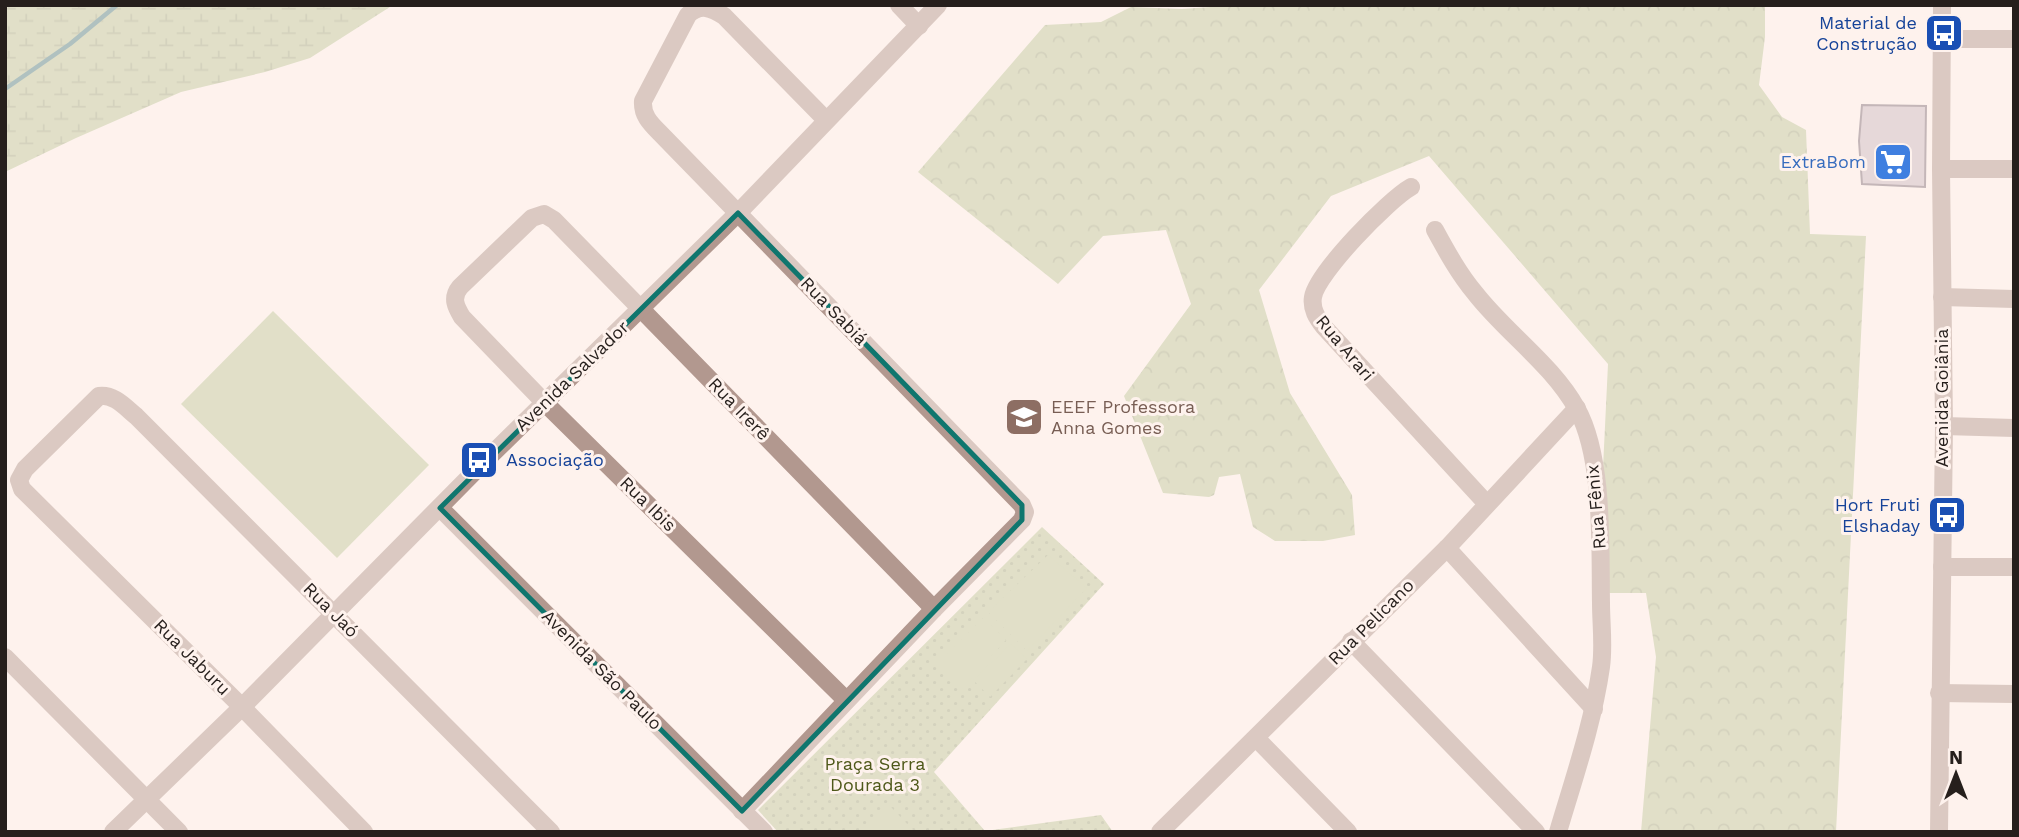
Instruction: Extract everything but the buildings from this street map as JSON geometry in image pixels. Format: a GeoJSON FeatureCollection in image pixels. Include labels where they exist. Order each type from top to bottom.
{"type":"FeatureCollection","features":[{"type":"Feature","properties":{"kind":"street"},"geometry":{"type":"LineString","coordinates":[[899,5],[919,26]]}},
{"type":"Feature","properties":{"kind":"street","name":"Avenida Salvador"},"geometry":{"type":"LineString","coordinates":[[113,832],[242,707],[544,402],[738,213],[939,5]]}},
{"type":"Feature","properties":{"kind":"street","name":"Avenida Goiânia"},"geometry":{"type":"LineString","coordinates":[[1939,832],[1944,426],[1942,5]]}},
{"type":"Feature","properties":{"kind":"street","name":"Rua Sabiá"},"geometry":{"type":"LineString","coordinates":[[826,120],[724,16],[707,7],[692,11],[688,15],[643,101],[647,119],[1023,505],[1023,520],[934,609]]}},
{"type":"Feature","properties":{"kind":"street"},"geometry":{"type":"LineString","coordinates":[[1941,39],[2014,39]]}},
{"type":"Feature","properties":{"kind":"street"},"geometry":{"type":"LineString","coordinates":[[1941,169],[2014,169]]}},
{"type":"Feature","properties":{"kind":"street","name":"Rua Arari"},"geometry":{"type":"LineString","coordinates":[[1411,187],[1375,216],[1348,247],[1316,286],[1312,307],[1324,327],[1487,504]]}},
{"type":"Feature","properties":{"kind":"street","name":"Rua Irerê"},"geometry":{"type":"LineString","coordinates":[[455,303],[454,297],[460,287],[532,218],[540,214],[550,217],[934,609]]}},
{"type":"Feature","properties":{"kind":"street","name":"Rua Fênix"},"geometry":{"type":"LineString","coordinates":[[1436,230],[1455,267],[1475,294],[1547,370],[1577,408],[1592,455],[1600,527],[1602,664],[1594,709],[1558,832]]}},
{"type":"Feature","properties":{"kind":"street"},"geometry":{"type":"LineString","coordinates":[[1942,297],[2014,299]]}},
{"type":"Feature","properties":{"kind":"street","name":"Rua Ibis"},"geometry":{"type":"LineString","coordinates":[[455,303],[463,317],[544,402],[846,700]]}},
{"type":"Feature","properties":{"kind":"street","name":"Rua Jaó"},"geometry":{"type":"LineString","coordinates":[[20,484],[20,477],[25,469],[87,406],[99,396],[116,399],[335,614],[551,832]]}},
{"type":"Feature","properties":{"kind":"street","name":"Rua Pelicano"},"geometry":{"type":"LineString","coordinates":[[1160,832],[1351,640],[1447,548],[1577,408]]}},
{"type":"Feature","properties":{"kind":"street"},"geometry":{"type":"LineString","coordinates":[[1944,426],[2014,428]]}},
{"type":"Feature","properties":{"kind":"street","name":"Rua Jaburu"},"geometry":{"type":"LineString","coordinates":[[20,484],[364,832]]}},
{"type":"Feature","properties":{"kind":"street","name":"Avenida São Paulo"},"geometry":{"type":"LineString","coordinates":[[440,508],[764,832]]}},
{"type":"Feature","properties":{"kind":"street"},"geometry":{"type":"LineString","coordinates":[[1447,548],[1594,709]]}},
{"type":"Feature","properties":{"kind":"street"},"geometry":{"type":"LineString","coordinates":[[1942,567],[2014,567]]}},
{"type":"Feature","properties":{"kind":"street"},"geometry":{"type":"LineString","coordinates":[[743,811],[934,609]]}},
{"type":"Feature","properties":{"kind":"street"},"geometry":{"type":"LineString","coordinates":[[1351,640],[1536,832]]}},
{"type":"Feature","properties":{"kind":"street"},"geometry":{"type":"LineString","coordinates":[[5,657],[179,832]]}},
{"type":"Feature","properties":{"kind":"street"},"geometry":{"type":"LineString","coordinates":[[1939,693],[2014,694]]}},
{"type":"Feature","properties":{"kind":"street"},"geometry":{"type":"LineString","coordinates":[[1255,738],[1348,832]]}},
{"type":"Feature","properties":{"kind":"highlighted area"},"geometry":{"type":"Polygon","coordinates":[[[738,213],[1022,505],[1022,520],[742,811],[440,508],[738,213]]]}},
{"type":"Feature","properties":{"kind":"green space"},"geometry":{"type":"Polygon","coordinates":[[[5,5],[393,5],[310,58],[181,92],[5,172],[5,5]]]}},
{"type":"Feature","properties":{"kind":"green space"},"geometry":{"type":"Polygon","coordinates":[[[1239,5],[1765,5],[1765,37],[1759,85],[1782,117],[1806,130],[1810,234],[1866,236],[1836,832],[1641,832],[1656,657],[1646,593],[1597,593],[1608,364],[1429,156],[1331,196],[1259,290],[1290,393],[1352,495],[1355,535],[1323,541],[1275,541],[1253,527],[1240,474],[1219,477],[1214,495],[1209,497],[1163,493],[1124,396],[1191,304],[1166,230],[1103,236],[1058,284],[918,172],[1045,25],[1101,22],[1131,7],[1182,9],[1239,5]]]}},
{"type":"Feature","properties":{"kind":"green space"},"geometry":{"type":"Polygon","coordinates":[[[273,311],[429,465],[337,558],[181,404],[273,311]]]}},
{"type":"Feature","properties":{"kind":"green space","name":"Praça Serra Dourada 3"},"geometry":{"type":"Polygon","coordinates":[[[1042,527],[1104,584],[934,772],[985,831],[1101,815],[1113,832],[778,832],[758,810],[1042,527]]]}},
{"type":"Feature","properties":{"kind":"green space"},"geometry":{"type":"Polygon","coordinates":[[[1048,555],[1087,588],[1027,651],[988,612],[1048,555]]]}},
{"type":"Feature","properties":{"kind":"green space"},"geometry":{"type":"Polygon","coordinates":[[[984,617],[1006,640],[962,689],[936,664],[984,617]]]}},
{"type":"Feature","properties":{"kind":"green space"},"geometry":{"type":"Polygon","coordinates":[[[1011,644],[1027,659],[990,697],[973,680],[1011,644]]]}},
{"type":"Feature","properties":{"kind":"green space"},"geometry":{"type":"Polygon","coordinates":[[[889,805],[915,832],[861,832],[889,805]]]}},
{"type":"Feature","properties":{"kind":"waterway"},"geometry":{"type":"LineString","coordinates":[[5,89],[70,44],[117,5]]}},
{"type":"Feature","properties":{"kind":"place","name":"Material de Construção"},"geometry":{"type":"Point","coordinates":[1944,33]}},
{"type":"Feature","properties":{"kind":"place","name":"ExtraBom"},"geometry":{"type":"Point","coordinates":[1893,162]}},
{"type":"Feature","properties":{"kind":"place","name":"EEEF Professora Anna Gomes"},"geometry":{"type":"Point","coordinates":[1024,417]}},
{"type":"Feature","properties":{"kind":"place","name":"Associação"},"geometry":{"type":"Point","coordinates":[479,460]}},
{"type":"Feature","properties":{"kind":"place","name":"Hort Fruti Elshaday"},"geometry":{"type":"Point","coordinates":[1947,515]}}]}
